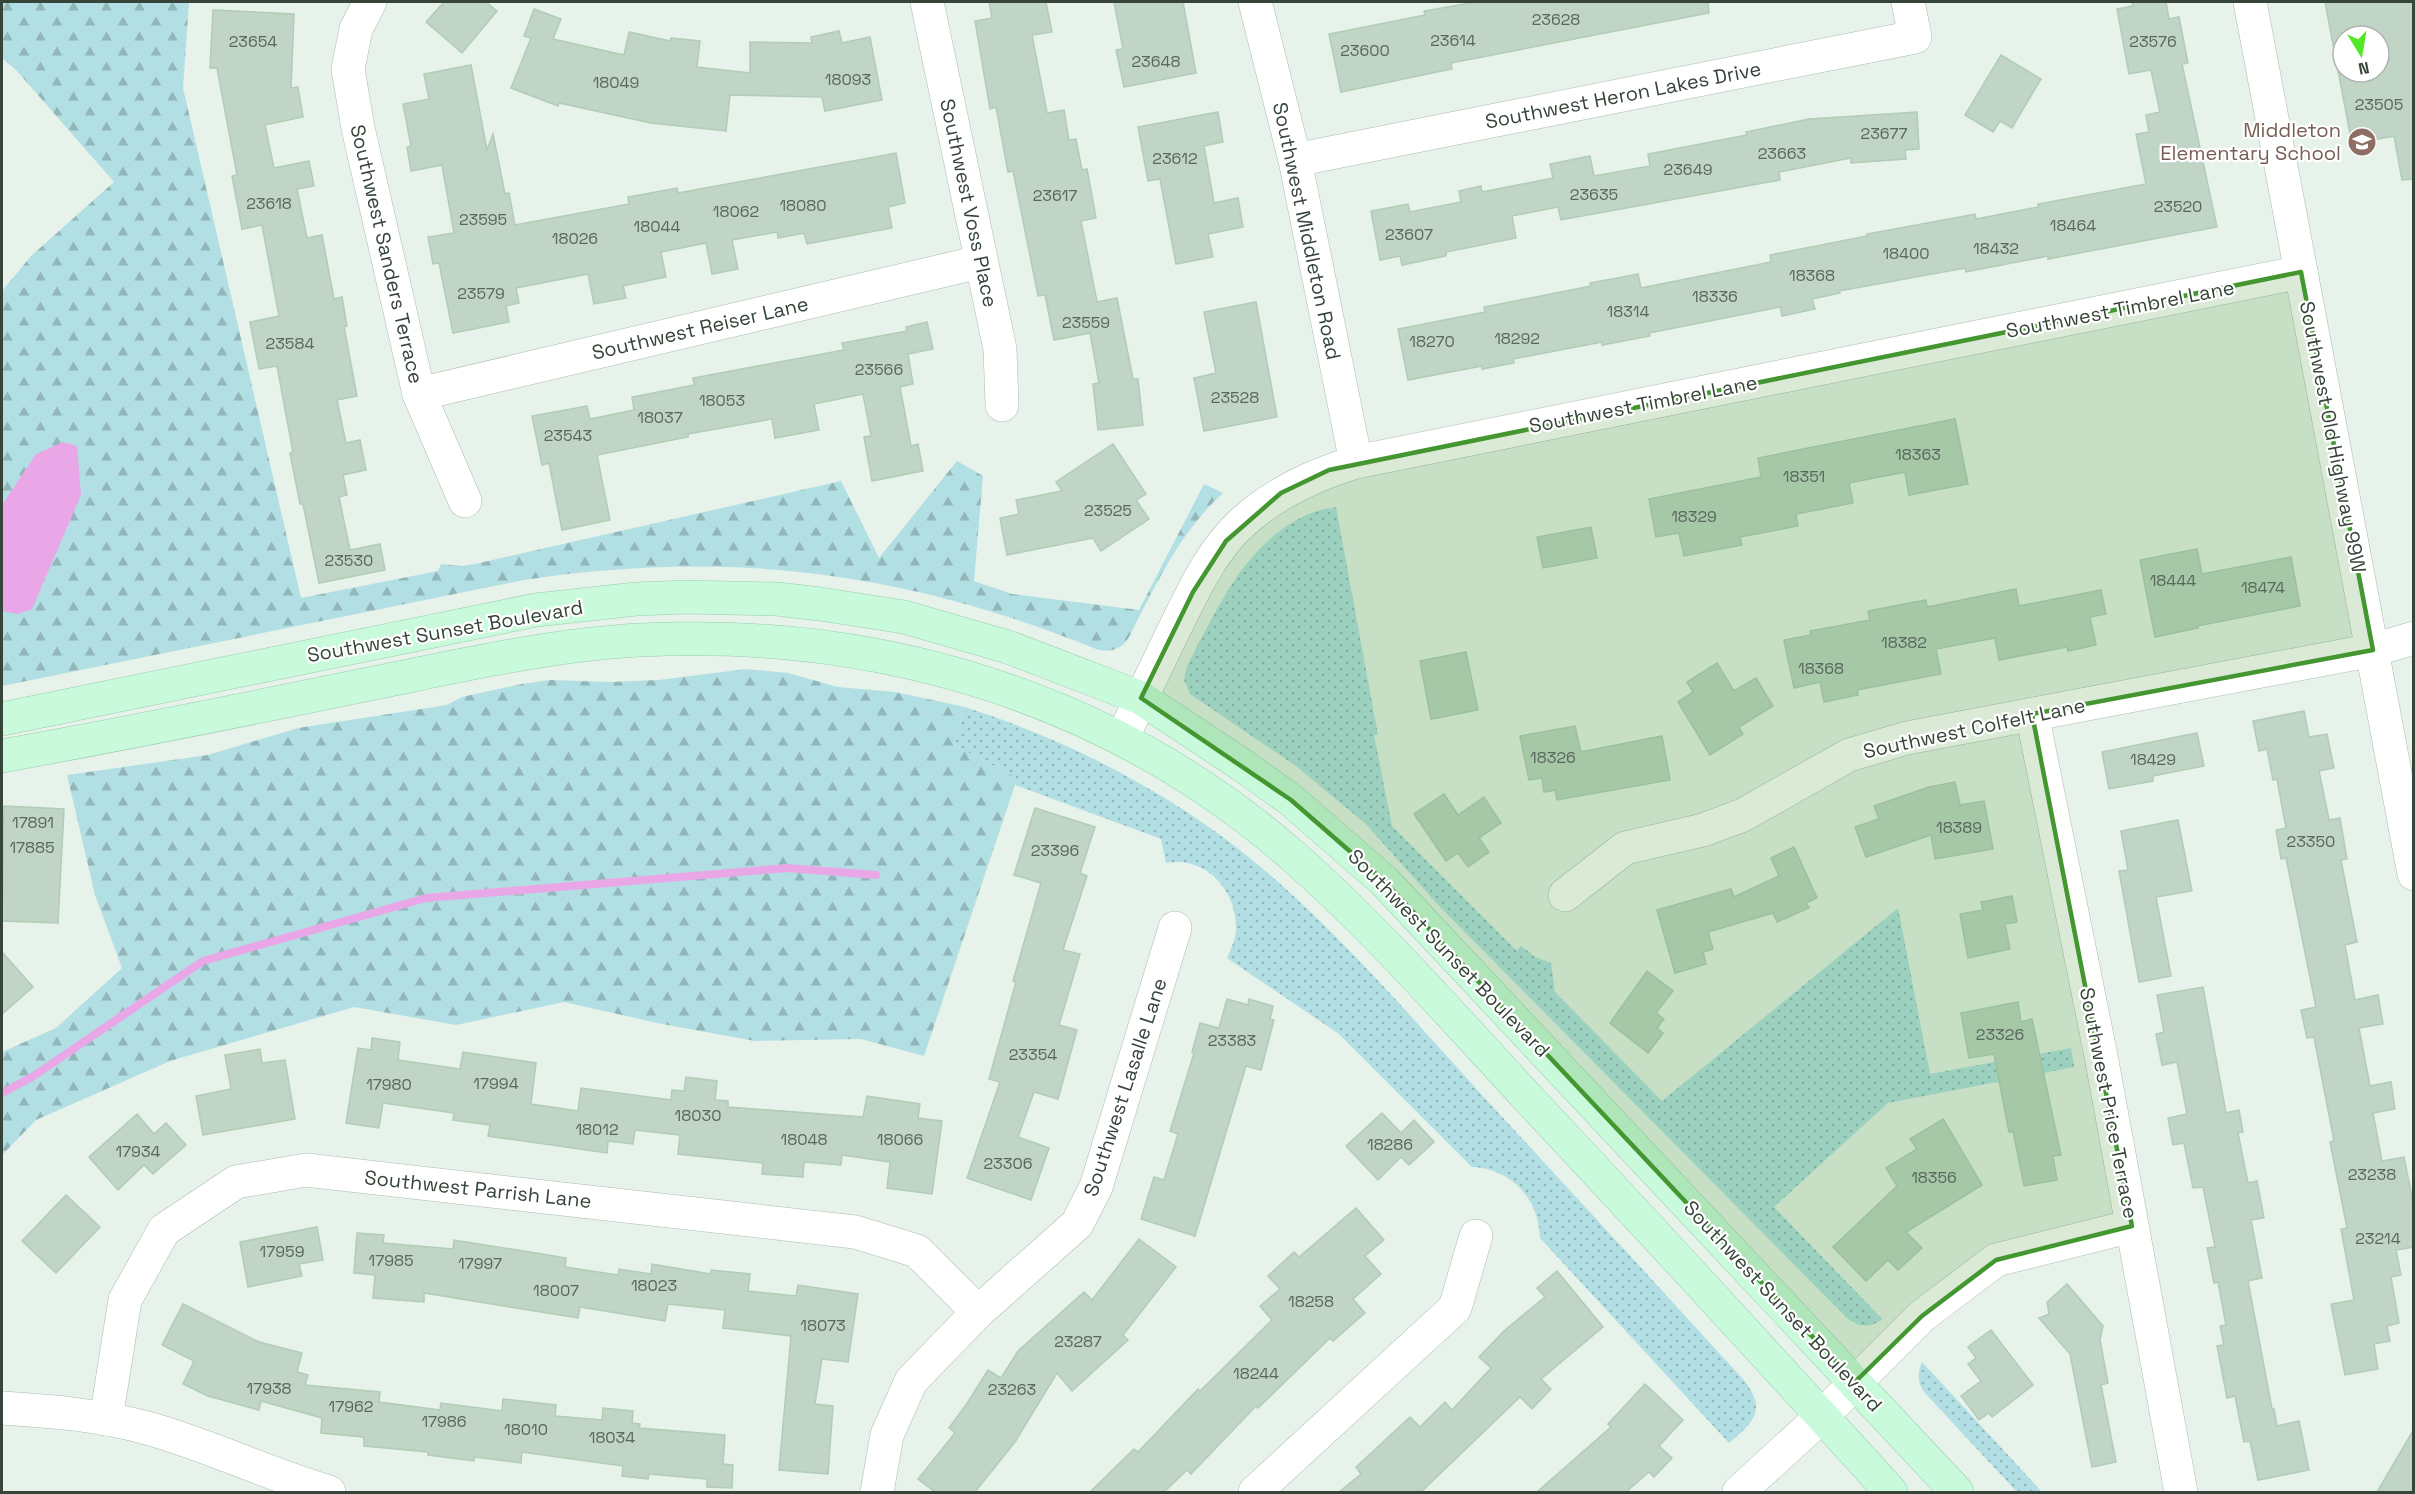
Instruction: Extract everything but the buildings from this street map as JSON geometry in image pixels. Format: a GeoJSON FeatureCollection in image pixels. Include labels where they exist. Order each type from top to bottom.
{"type":"FeatureCollection","features":[{"type":"Feature","properties":{"kind":"main road","name":"Southwest Sunset Boulevard"},"geometry":{"type":"LineString","coordinates":[[2,718],[536,610],[626,600],[686,597],[777,599],[861,609],[904,617],[1008,647],[1141,698],[1291,800],[1384,881],[1957,1492]]}},
{"type":"Feature","properties":{"kind":"main road","name":"Southwest Sunset Boulevard"},"geometry":{"type":"LineString","coordinates":[[2,756],[130,733],[470,664],[533,653],[637,640],[706,639],[802,643],[924,665],[1029,699],[1122,738],[1172,767],[1250,822],[1336,896],[1639,1216],[1892,1492]]}},
{"type":"Feature","properties":{"kind":"street","name":"Southwest Sanders Terrace"},"geometry":{"type":"LineString","coordinates":[[370,2],[356,29],[348,69],[358,128],[419,394],[465,501]]}},
{"type":"Feature","properties":{"kind":"street","name":"Southwest Voss Place"},"geometry":{"type":"LineString","coordinates":[[927,2],[1000,349],[1002,405]]}},
{"type":"Feature","properties":{"kind":"street","name":"Southwest Middleton Road"},"geometry":{"type":"LineString","coordinates":[[1255,2],[1295,160],[1356,462]]}},
{"type":"Feature","properties":{"kind":"street","name":"Southwest Heron Lakes Drive"},"geometry":{"type":"LineString","coordinates":[[1295,160],[1915,37],[1908,2]]}},
{"type":"Feature","properties":{"kind":"street","name":"Southwest Old Highway 99W"},"geometry":{"type":"LineString","coordinates":[[2250,2],[2414,874]]}},
{"type":"Feature","properties":{"kind":"street","name":"Southwest Reiser Lane"},"geometry":{"type":"LineString","coordinates":[[419,394],[980,262]]}},
{"type":"Feature","properties":{"kind":"street","name":"Southwest Timbrel Lane"},"geometry":{"type":"LineString","coordinates":[[1122,738],[1193,592],[1226,541],[1243,522],[1281,493],[1302,481],[1356,462],[2301,272]]}},
{"type":"Feature","properties":{"kind":"street","name":"Southwest Colfelt Lane"},"geometry":{"type":"LineString","coordinates":[[1565,895],[1625,848],[1703,830],[1743,815],[1849,754],[1907,738],[2373,650],[2414,638]]}},
{"type":"Feature","properties":{"kind":"street","name":"Southwest Price Terrace"},"geometry":{"type":"LineString","coordinates":[[2032,714],[2101,1056],[2181,1492]]}},
{"type":"Feature","properties":{"kind":"street","name":"Southwest Lasalle Lane"},"geometry":{"type":"LineString","coordinates":[[877,1492],[887,1435],[911,1381],[978,1312],[1077,1224],[1096,1187],[1175,928]]}},
{"type":"Feature","properties":{"kind":"street","name":"Southwest Parrish Lane"},"geometry":{"type":"LineString","coordinates":[[106,1419],[125,1300],[164,1230],[236,1182],[306,1170],[855,1232],[917,1251],[978,1312]]}},
{"type":"Feature","properties":{"kind":"street"},"geometry":{"type":"LineString","coordinates":[[1739,1492],[1822,1416],[1922,1316],[1996,1260],[2132,1226]]}},
{"type":"Feature","properties":{"kind":"street"},"geometry":{"type":"LineString","coordinates":[[1255,1492],[1455,1308],[1476,1236]]}},
{"type":"Feature","properties":{"kind":"street"},"geometry":{"type":"LineString","coordinates":[[2,1408],[59,1411],[148,1429],[297,1483],[329,1492]]}},
{"type":"Feature","properties":{"kind":"highlighted area"},"geometry":{"type":"Polygon","coordinates":[[[2301,272],[2373,650],[2032,714],[2132,1226],[1996,1260],[1922,1316],[1855,1382],[1384,881],[1291,800],[1141,698],[1193,592],[1226,541],[1281,493],[1329,470],[2301,272]]]}},
{"type":"Feature","properties":{"kind":"green space"},"geometry":{"type":"Polygon","coordinates":[[[2,2],[189,2],[183,88],[301,598],[438,571],[441,564],[462,566],[475,564],[841,481],[879,558],[957,461],[983,476],[974,581],[1012,594],[1139,610],[1204,484],[1223,493],[1181,542],[1129,637],[1119,648],[1106,651],[1025,622],[954,601],[885,585],[815,574],[744,568],[673,567],[600,571],[524,580],[2,686],[2,291],[31,256],[114,182],[17,71],[2,58],[2,2]]]}},
{"type":"Feature","properties":{"kind":"green space"},"geometry":{"type":"Polygon","coordinates":[[[1336,507],[1378,735],[1374,735],[1392,826],[1517,951],[1521,946],[1535,957],[1551,963],[1555,992],[1662,1101],[1898,908],[1930,1074],[2071,1048],[2074,1067],[1888,1103],[1774,1207],[1882,1319],[1878,1322],[1865,1326],[1847,1318],[1440,907],[1366,824],[1296,766],[1190,694],[1184,680],[1187,666],[1222,600],[1251,559],[1287,526],[1312,513],[1336,507]]]}},
{"type":"Feature","properties":{"kind":"green space"},"geometry":{"type":"Polygon","coordinates":[[[746,669],[788,673],[838,687],[895,692],[965,707],[954,745],[1013,776],[1015,785],[924,1056],[861,1039],[755,1041],[662,1024],[564,1002],[456,1025],[354,1007],[170,1061],[36,1120],[2,1155],[2,1052],[56,1028],[122,968],[95,895],[67,775],[208,755],[298,728],[447,705],[462,697],[522,684],[550,680],[610,682],[659,680],[746,669]]]}},
{"type":"Feature","properties":{"kind":"green space"},"geometry":{"type":"Polygon","coordinates":[[[965,707],[1049,739],[1131,778],[1208,826],[1278,882],[1382,985],[1742,1378],[1750,1389],[1756,1406],[1752,1421],[1746,1428],[1729,1443],[1540,1238],[1535,1211],[1521,1189],[1499,1173],[1472,1167],[1339,1034],[1227,958],[1236,931],[1235,917],[1226,890],[1217,879],[1195,865],[1181,862],[1166,863],[1161,839],[1015,785],[1013,776],[954,745],[965,707]]]}},
{"type":"Feature","properties":{"kind":"green space"},"geometry":{"type":"Polygon","coordinates":[[[1922,1362],[2042,1492],[2017,1492],[1925,1393],[1919,1378],[1922,1362]]]}},
{"type":"Feature","properties":{"kind":"shaded area"},"geometry":{"type":"Polygon","coordinates":[[[63,442],[77,446],[81,495],[32,609],[17,614],[2,611],[2,505],[36,454],[63,442]]]}},
{"type":"Feature","properties":{"kind":"waterway"},"geometry":{"type":"LineString","coordinates":[[2,1093],[32,1077],[203,961],[426,898],[787,868],[876,875]]}},
{"type":"Feature","properties":{"kind":"place","name":"Middleton Elementary School"},"geometry":{"type":"Point","coordinates":[2362,142]}}]}
